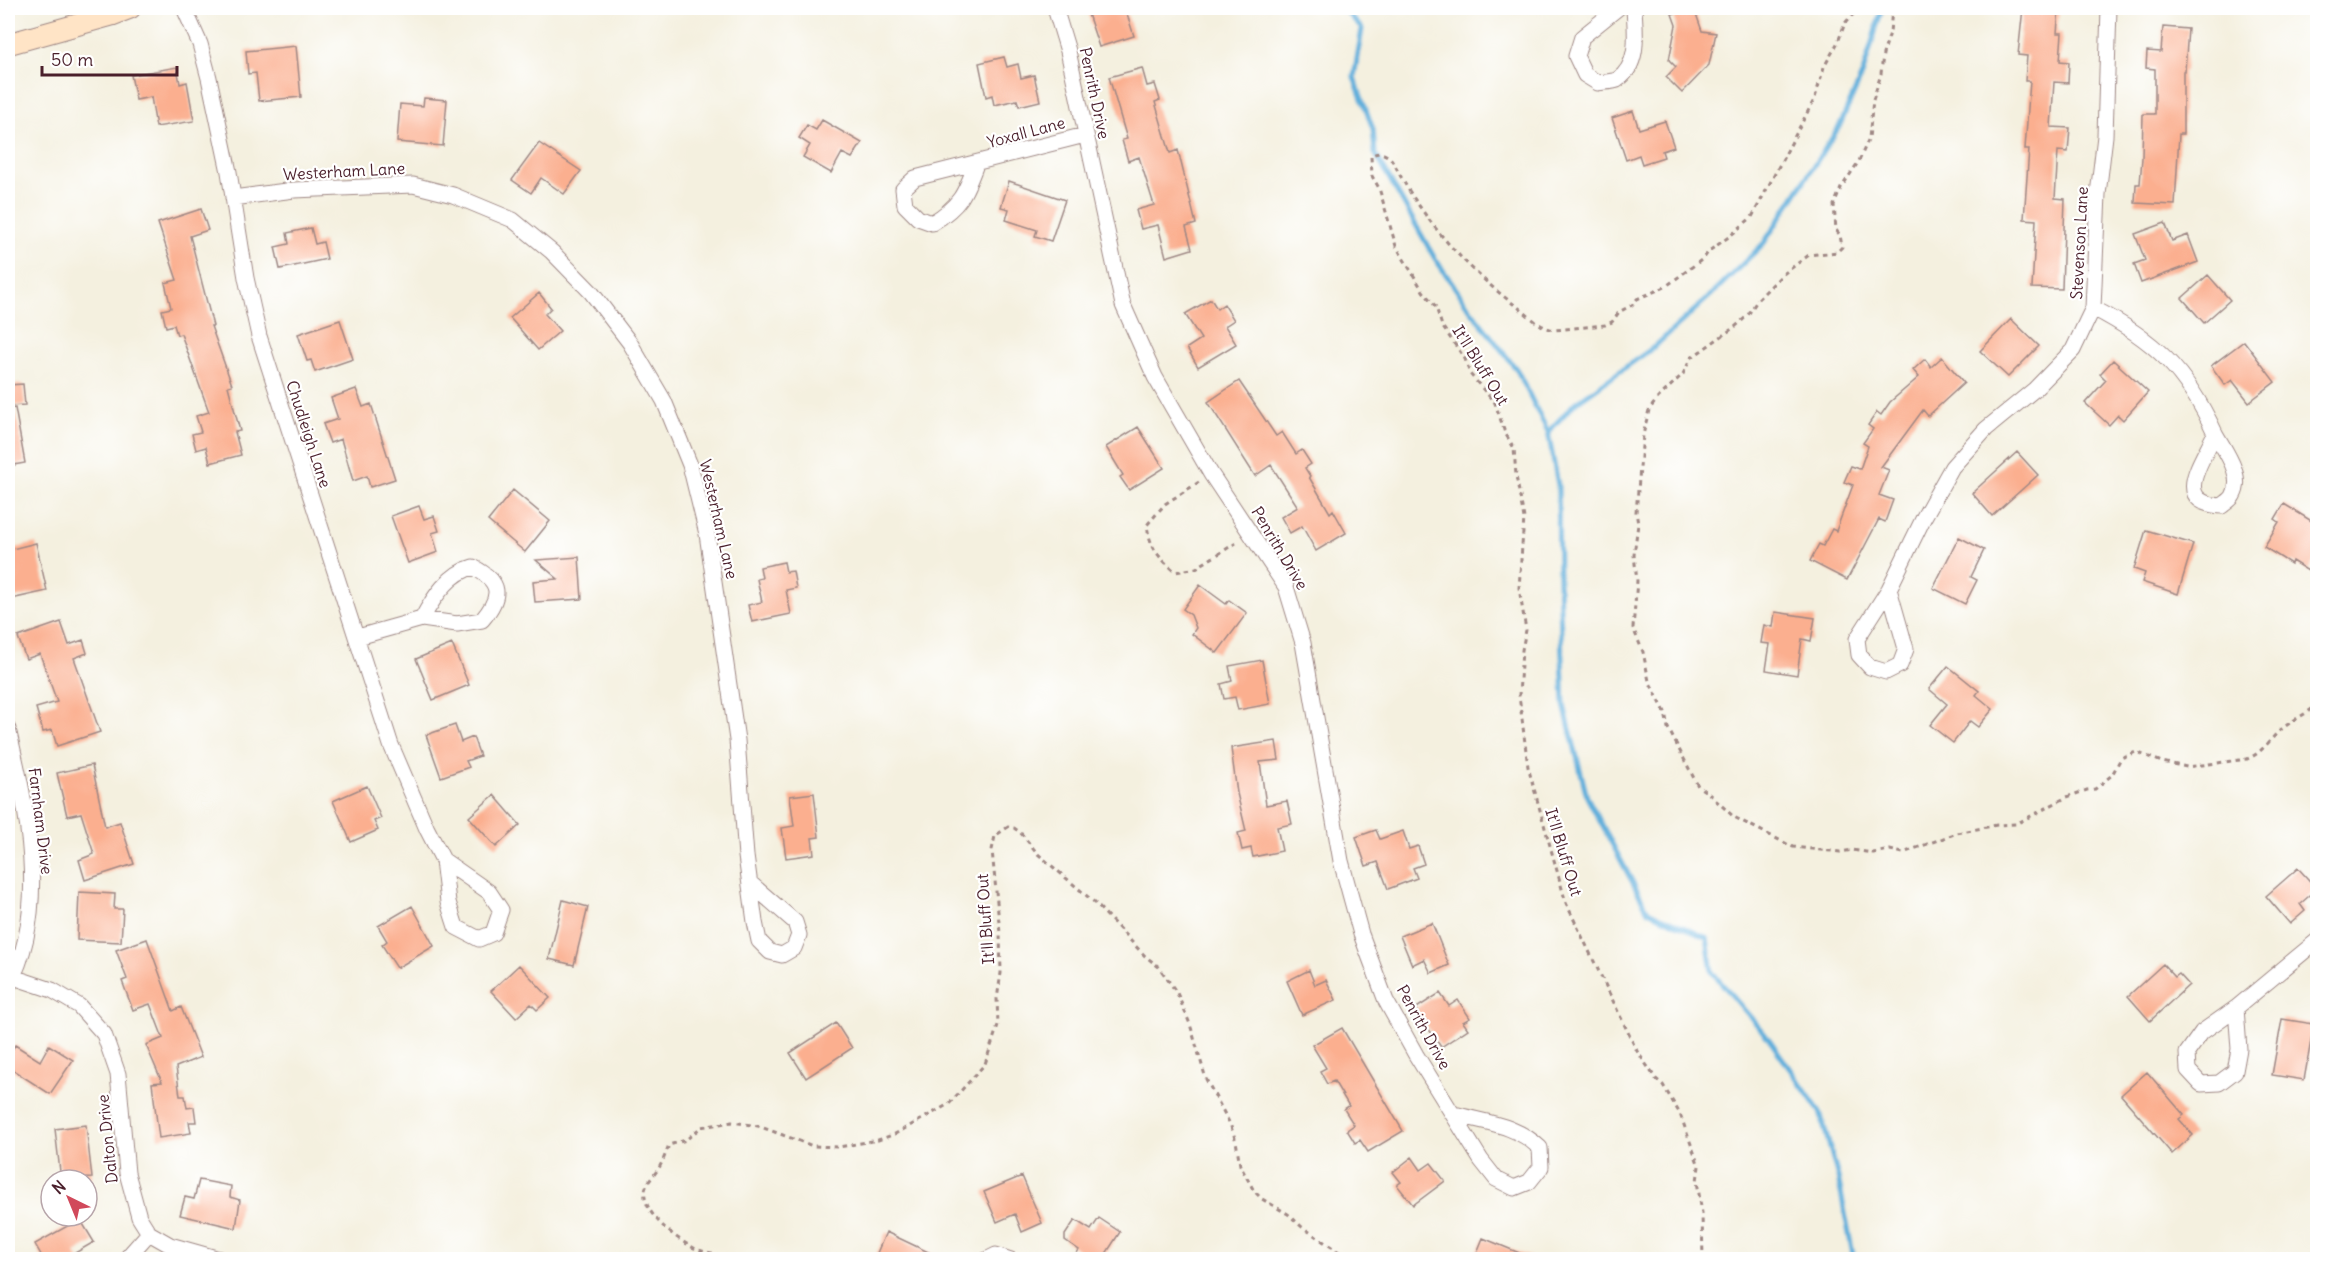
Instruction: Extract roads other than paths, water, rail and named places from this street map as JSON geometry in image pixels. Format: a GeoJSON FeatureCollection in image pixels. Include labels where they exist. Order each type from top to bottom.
{"type":"FeatureCollection","features":[{"type":"Feature","properties":{"kind":"street"},"geometry":{"type":"LineString","coordinates":[[8,44],[130,8]]}},
{"type":"Feature","properties":{"kind":"street","name":"Chudleigh Lane"},"geometry":{"type":"LineString","coordinates":[[184,8],[200,44],[209,78],[246,278],[260,336],[277,395],[358,637],[391,745],[427,829],[443,860],[448,902],[456,927],[479,939],[494,933],[501,910],[489,892],[443,860]]}},
{"type":"Feature","properties":{"kind":"street","name":"Penrith Drive"},"geometry":{"type":"LineString","coordinates":[[1055,8],[1068,51],[1123,305],[1155,377],[1210,474],[1286,587],[1295,613],[1304,644],[1341,861],[1361,934],[1386,1001],[1416,1055],[1481,1160],[1496,1179],[1514,1188],[1529,1182],[1541,1167],[1540,1148],[1527,1136],[1508,1127],[1454,1114]]}},
{"type":"Feature","properties":{"kind":"street"},"geometry":{"type":"LineString","coordinates":[[1618,8],[1582,37],[1576,56],[1585,75],[1598,83],[1616,81],[1628,68],[1636,47],[1634,8]]}},
{"type":"Feature","properties":{"kind":"street","name":"Stevenson Lane"},"geometry":{"type":"LineString","coordinates":[[1889,589],[1906,650],[1900,665],[1886,672],[1870,667],[1859,655],[1857,639],[1889,589],[1924,517],[1952,467],[1986,429],[2035,389],[2073,350],[2093,308],[2098,194],[2105,136],[2109,8]]}},
{"type":"Feature","properties":{"kind":"street","name":"Yoxall Lane"},"geometry":{"type":"LineString","coordinates":[[976,164],[967,189],[951,212],[932,223],[918,218],[904,205],[903,189],[915,178],[1085,135]]}},
{"type":"Feature","properties":{"kind":"street","name":"Westerham Lane"},"geometry":{"type":"LineString","coordinates":[[233,198],[294,190],[413,185],[453,195],[513,220],[552,252],[591,292],[630,343],[664,401],[690,465],[707,534],[737,740],[750,883]]}},
{"type":"Feature","properties":{"kind":"street"},"geometry":{"type":"LineString","coordinates":[[2093,308],[2124,324],[2178,369],[2201,402],[2215,433]]}},
{"type":"Feature","properties":{"kind":"street"},"geometry":{"type":"LineString","coordinates":[[358,637],[422,619],[457,624],[482,620],[494,605],[496,590],[488,575],[473,567],[461,570],[431,602],[422,619]]}},
{"type":"Feature","properties":{"kind":"street","name":"Farnham Drive"},"geometry":{"type":"LineString","coordinates":[[8,729],[24,805],[30,858],[31,913],[19,963],[10,982]]}},
{"type":"Feature","properties":{"kind":"street"},"geometry":{"type":"LineString","coordinates":[[2236,1008],[2239,1049],[2235,1071],[2219,1083],[2201,1084],[2188,1070],[2187,1053],[2202,1032],[2236,1008],[2318,940]]}},
{"type":"Feature","properties":{"kind":"street","name":"Dalton Drive"},"geometry":{"type":"LineString","coordinates":[[10,982],[52,990],[79,1006],[104,1034],[118,1074],[126,1173],[139,1216],[149,1233]]}},
{"type":"Feature","properties":{"kind":"street"},"geometry":{"type":"LineString","coordinates":[[125,1260],[149,1233],[170,1245],[223,1260]]}},
{"type":"Feature","properties":{"kind":"street"},"geometry":{"type":"LineString","coordinates":[[986,1260],[996,1255],[1011,1260]]}},
{"type":"Feature","properties":{"kind":"waterway"},"geometry":{"type":"LineString","coordinates":[[1343,8],[1362,29],[1354,77],[1373,129],[1375,153],[1434,257],[1469,308],[1517,370],[1548,432],[1558,485],[1564,705],[1587,797],[1648,911],[1707,938],[1712,972],[1769,1039],[1820,1112],[1838,1177],[1854,1260]]}},
{"type":"Feature","properties":{"kind":"waterway"},"geometry":{"type":"LineString","coordinates":[[1548,432],[1574,404],[1654,347],[1764,243],[1839,127],[1863,73],[1882,8]]}}]}
